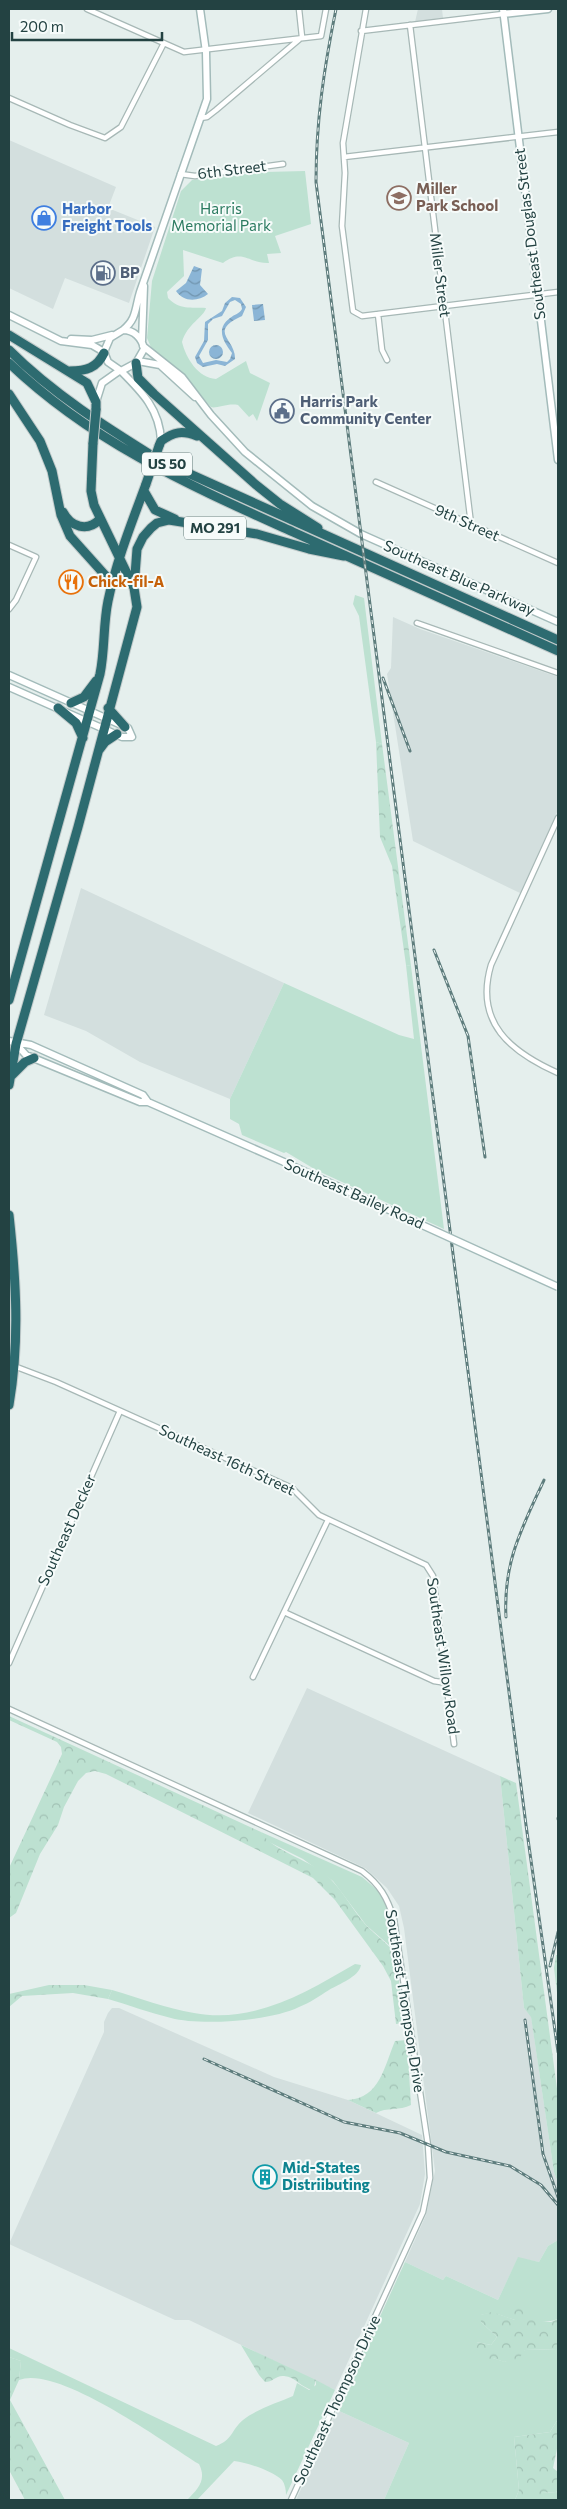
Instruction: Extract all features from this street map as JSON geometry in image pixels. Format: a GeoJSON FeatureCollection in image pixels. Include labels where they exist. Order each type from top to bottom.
{"type":"FeatureCollection","features":[{"type":"Feature","properties":{"kind":"highway"},"geometry":{"type":"LineString","coordinates":[[9,335],[37,354],[87,383],[96,406],[91,491],[99,520],[134,588]]}},
{"type":"Feature","properties":{"kind":"highway","name":"US 50"},"geometry":{"type":"LineString","coordinates":[[9,350],[28,369],[63,397],[106,428],[159,460],[345,551],[558,651]]}},
{"type":"Feature","properties":{"kind":"highway"},"geometry":{"type":"LineString","coordinates":[[69,371],[91,368],[99,362],[104,352]]}},
{"type":"Feature","properties":{"kind":"highway"},"geometry":{"type":"LineString","coordinates":[[137,362],[136,373],[142,383],[280,504],[345,551]]}},
{"type":"Feature","properties":{"kind":"highway","name":"US 50"},"geometry":{"type":"LineString","coordinates":[[9,364],[57,404],[154,468],[345,551],[558,640]]}},
{"type":"Feature","properties":{"kind":"highway"},"geometry":{"type":"LineString","coordinates":[[9,394],[40,441],[52,471],[64,525],[72,540],[112,584]]}},
{"type":"Feature","properties":{"kind":"highway"},"geometry":{"type":"LineString","coordinates":[[9,1000],[91,712],[100,674],[107,609],[112,584],[160,443],[173,434],[186,432],[206,441]]}},
{"type":"Feature","properties":{"kind":"highway","name":"MO 291"},"geometry":{"type":"LineString","coordinates":[[145,487],[155,510],[185,522]]}},
{"type":"Feature","properties":{"kind":"highway"},"geometry":{"type":"LineString","coordinates":[[57,500],[66,517],[78,526],[90,526],[99,520]]}},
{"type":"Feature","properties":{"kind":"highway","name":"MO 291"},"geometry":{"type":"LineString","coordinates":[[9,1082],[12,1042],[97,752],[137,607],[134,588],[135,562],[143,537],[157,523],[169,520],[257,534],[310,549],[345,551]]}},
{"type":"Feature","properties":{"kind":"highway"},"geometry":{"type":"LineString","coordinates":[[71,703],[84,697],[100,674]]}},
{"type":"Feature","properties":{"kind":"highway"},"geometry":{"type":"LineString","coordinates":[[58,708],[76,723],[83,738]]}},
{"type":"Feature","properties":{"kind":"highway"},"geometry":{"type":"LineString","coordinates":[[108,708],[125,727]]}},
{"type":"Feature","properties":{"kind":"highway"},"geometry":{"type":"LineString","coordinates":[[97,752],[104,742],[117,734]]}},
{"type":"Feature","properties":{"kind":"highway"},"geometry":{"type":"LineString","coordinates":[[9,1082],[19,1067],[34,1058]]}},
{"type":"Feature","properties":{"kind":"highway"},"geometry":{"type":"LineString","coordinates":[[9,1215],[16,1277],[14,1366],[9,1405]]}},
{"type":"Feature","properties":{"kind":"street"},"geometry":{"type":"LineString","coordinates":[[87,9],[93,10],[184,52],[206,52],[302,37],[320,36],[326,9]]}},
{"type":"Feature","properties":{"kind":"street"},"geometry":{"type":"LineString","coordinates":[[50,335],[85,340],[113,335],[131,324],[136,316],[138,299],[208,93],[206,52],[200,9]]}},
{"type":"Feature","properties":{"kind":"street"},"geometry":{"type":"LineString","coordinates":[[299,9],[302,37]]}},
{"type":"Feature","properties":{"kind":"street"},"geometry":{"type":"LineString","coordinates":[[366,9],[343,143],[345,173],[342,226],[352,307],[355,313],[362,316],[558,292]]}},
{"type":"Feature","properties":{"kind":"street"},"geometry":{"type":"LineString","coordinates":[[361,31],[503,11],[548,9]]}},
{"type":"Feature","properties":{"kind":"street","name":"Southeast Douglas Street"},"geometry":{"type":"LineString","coordinates":[[503,11],[558,460]]}},
{"type":"Feature","properties":{"kind":"street","name":"Miller Street"},"geometry":{"type":"LineString","coordinates":[[410,25],[471,524]]}},
{"type":"Feature","properties":{"kind":"street"},"geometry":{"type":"LineString","coordinates":[[200,118],[207,117],[216,110],[302,37]]}},
{"type":"Feature","properties":{"kind":"street"},"geometry":{"type":"LineString","coordinates":[[9,98],[70,126],[105,138],[121,127],[164,43]]}},
{"type":"Feature","properties":{"kind":"street"},"geometry":{"type":"LineString","coordinates":[[344,157],[558,132]]}},
{"type":"Feature","properties":{"kind":"street","name":"6th Street"},"geometry":{"type":"LineString","coordinates":[[180,174],[195,176],[283,164]]}},
{"type":"Feature","properties":{"kind":"street"},"geometry":{"type":"LineString","coordinates":[[96,406],[102,383],[142,357],[144,285]]}},
{"type":"Feature","properties":{"kind":"street"},"geometry":{"type":"LineString","coordinates":[[378,314],[382,350],[388,360]]}},
{"type":"Feature","properties":{"kind":"street"},"geometry":{"type":"LineString","coordinates":[[9,315],[61,341],[92,346],[104,352],[108,362],[120,371],[154,409],[160,423],[160,443]]}},
{"type":"Feature","properties":{"kind":"street"},"geometry":{"type":"LineString","coordinates":[[123,330],[135,333],[143,344],[174,369],[190,386],[196,397]]}},
{"type":"Feature","properties":{"kind":"street"},"geometry":{"type":"LineString","coordinates":[[104,352],[113,335]]}},
{"type":"Feature","properties":{"kind":"street"},"geometry":{"type":"LineString","coordinates":[[137,362],[160,365],[196,397]]}},
{"type":"Feature","properties":{"kind":"street","name":"Southeast Blue Parkway"},"geometry":{"type":"LineString","coordinates":[[196,397],[245,452],[289,490],[332,519],[361,534],[558,622]]}},
{"type":"Feature","properties":{"kind":"street","name":"9th Street"},"geometry":{"type":"LineString","coordinates":[[376,482],[558,563]]}},
{"type":"Feature","properties":{"kind":"street"},"geometry":{"type":"LineString","coordinates":[[9,545],[36,557],[16,600],[9,610]]}},
{"type":"Feature","properties":{"kind":"street"},"geometry":{"type":"LineString","coordinates":[[417,623],[558,673]]}},
{"type":"Feature","properties":{"kind":"street"},"geometry":{"type":"LineString","coordinates":[[9,675],[91,712],[104,723],[117,734],[132,737],[125,727],[104,723],[88,721],[9,686]]}},
{"type":"Feature","properties":{"kind":"street"},"geometry":{"type":"LineString","coordinates":[[558,818],[491,965],[487,984],[490,1015],[504,1038],[526,1058],[558,1073]]}},
{"type":"Feature","properties":{"kind":"street","name":"Southeast Bailey Road"},"geometry":{"type":"LineString","coordinates":[[12,1042],[26,1055],[132,1099],[148,1102],[558,1287]]}},
{"type":"Feature","properties":{"kind":"street","name":"Southeast Bailey Road"},"geometry":{"type":"LineString","coordinates":[[12,1042],[31,1045],[143,1095],[148,1102]]}},
{"type":"Feature","properties":{"kind":"street","name":"Southeast 16th Street"},"geometry":{"type":"LineString","coordinates":[[14,1366],[292,1488],[302,1495],[313,1511],[328,1520],[422,1562],[430,1569]]}},
{"type":"Feature","properties":{"kind":"street","name":"Southeast Decker"},"geometry":{"type":"LineString","coordinates":[[9,1663],[120,1411]]}},
{"type":"Feature","properties":{"kind":"street"},"geometry":{"type":"LineString","coordinates":[[253,1677],[328,1520]]}},
{"type":"Feature","properties":{"kind":"street","name":"Southeast Willow Road"},"geometry":{"type":"LineString","coordinates":[[430,1569],[433,1576],[454,1744]]}},
{"type":"Feature","properties":{"kind":"street"},"geometry":{"type":"LineString","coordinates":[[284,1612],[434,1681],[447,1683]]}},
{"type":"Feature","properties":{"kind":"street","name":"Southeast Thompson Drive"},"geometry":{"type":"LineString","coordinates":[[9,1709],[362,1871],[378,1884],[388,1899],[394,1919],[428,2145],[430,2171],[428,2193],[411,2239],[291,2500]]}},
{"type":"Feature","properties":{"kind":"shaded area"},"geometry":{"type":"Polygon","coordinates":[[[418,9],[442,9],[443,18],[415,22],[418,9]]]}},
{"type":"Feature","properties":{"kind":"shaded area"},"geometry":{"type":"Polygon","coordinates":[[[9,140],[116,187],[108,208],[155,227],[129,303],[65,278],[53,309],[9,288],[9,140]]]}},
{"type":"Feature","properties":{"kind":"shaded area"},"geometry":{"type":"Polygon","coordinates":[[[393,617],[420,629],[558,677],[558,810],[520,893],[413,841],[387,674],[391,668],[393,617]]]}},
{"type":"Feature","properties":{"kind":"shaded area"},"geometry":{"type":"Polygon","coordinates":[[[81,888],[284,983],[230,1099],[140,1062],[86,1031],[44,1015],[81,888]]]}},
{"type":"Feature","properties":{"kind":"shaded area"},"geometry":{"type":"Polygon","coordinates":[[[307,1688],[500,1776],[524,2008],[531,2016],[554,2172],[558,2183],[558,2240],[548,2246],[539,2262],[518,2258],[498,2300],[446,2276],[443,2280],[405,2262],[426,2215],[435,2171],[404,1928],[399,1906],[387,1888],[365,1868],[248,1813],[307,1688]]]}},
{"type":"Feature","properties":{"kind":"shaded area"},"geometry":{"type":"Polygon","coordinates":[[[112,2008],[119,2008],[274,2077],[348,2100],[422,2135],[425,2174],[420,2204],[335,2390],[189,2320],[175,2320],[9,2244],[104,2032],[104,2022],[112,2008]]]}},
{"type":"Feature","properties":{"kind":"shaded area"},"geometry":{"type":"Polygon","coordinates":[[[337,2410],[409,2443],[384,2500],[296,2500],[337,2410]]]}},
{"type":"Feature","properties":{"kind":"green space","name":"Harris Memorial Park"},"geometry":{"type":"Polygon","coordinates":[[[305,171],[311,224],[275,236],[281,253],[267,254],[269,263],[236,257],[223,263],[183,250],[184,276],[167,292],[168,298],[176,304],[186,307],[206,308],[188,330],[182,342],[186,354],[198,371],[210,378],[216,379],[246,361],[250,373],[270,383],[257,421],[253,414],[249,417],[238,405],[211,407],[176,367],[153,352],[147,338],[152,281],[181,191],[192,180],[265,172],[305,171]]]}},
{"type":"Feature","properties":{"kind":"green space"},"geometry":{"type":"Polygon","coordinates":[[[355,595],[364,598],[382,744],[376,742],[359,616],[353,604],[355,595]]]}},
{"type":"Feature","properties":{"kind":"green space"},"geometry":{"type":"Polygon","coordinates":[[[376,742],[382,744],[411,966],[406,965],[392,866],[380,837],[376,742]]]}},
{"type":"Feature","properties":{"kind":"green space"},"geometry":{"type":"Polygon","coordinates":[[[406,965],[411,966],[444,1229],[316,1170],[286,1152],[284,1153],[242,1135],[239,1124],[230,1119],[230,1099],[284,983],[399,1035],[414,1039],[406,965]]]}},
{"type":"Feature","properties":{"kind":"green space"},"geometry":{"type":"Polygon","coordinates":[[[9,1716],[261,1832],[272,1844],[324,1873],[336,1885],[365,1924],[395,1954],[405,2023],[396,2024],[391,1981],[383,1966],[335,1900],[313,1878],[106,1774],[95,1771],[86,1773],[78,1781],[64,1807],[58,1825],[40,1854],[16,1913],[9,1918],[9,1868],[62,1754],[61,1747],[57,1742],[9,1720],[9,1716]]]}},
{"type":"Feature","properties":{"kind":"green space"},"geometry":{"type":"Polygon","coordinates":[[[500,1776],[516,1783],[558,2096],[558,2183],[554,2172],[531,2017],[524,2008],[500,1776]]]}},
{"type":"Feature","properties":{"kind":"green space"},"geometry":{"type":"Polygon","coordinates":[[[261,1832],[362,1877],[375,1888],[382,1896],[390,1912],[398,1968],[395,1954],[390,1946],[366,1925],[333,1881],[303,1859],[265,1840],[261,1832]]]}},
{"type":"Feature","properties":{"kind":"green space"},"geometry":{"type":"Polygon","coordinates":[[[556,1955],[558,1955],[558,2001],[554,1968],[556,1955]]]}},
{"type":"Feature","properties":{"kind":"green space"},"geometry":{"type":"Polygon","coordinates":[[[355,1964],[361,1965],[353,1977],[307,2004],[287,2012],[254,2019],[217,2022],[184,2020],[163,2016],[108,1999],[112,1990],[163,2006],[194,2013],[237,2014],[278,2004],[355,1964]]]}},
{"type":"Feature","properties":{"kind":"green space"},"geometry":{"type":"Polygon","coordinates":[[[49,1985],[84,1985],[112,1990],[108,1999],[73,1993],[22,1996],[9,2007],[9,1994],[49,1985]]]}},
{"type":"Feature","properties":{"kind":"green space"},"geometry":{"type":"Polygon","coordinates":[[[407,2040],[411,2105],[376,2113],[348,2100],[367,2094],[374,2087],[384,2071],[395,2041],[407,2040]]]}},
{"type":"Feature","properties":{"kind":"green space"},"geometry":{"type":"Polygon","coordinates":[[[558,2240],[558,2319],[531,2322],[515,2320],[495,2314],[481,2315],[481,2322],[497,2337],[491,2345],[476,2342],[493,2358],[505,2362],[525,2350],[558,2349],[558,2419],[550,2432],[514,2437],[519,2490],[515,2500],[384,2500],[409,2443],[337,2410],[405,2262],[443,2280],[446,2276],[498,2300],[518,2257],[539,2262],[548,2246],[558,2240]]]}},
{"type":"Feature","properties":{"kind":"green space"},"geometry":{"type":"Polygon","coordinates":[[[514,2304],[524,2304],[537,2321],[551,2322],[558,2319],[558,2349],[525,2350],[518,2360],[504,2362],[493,2358],[487,2360],[474,2348],[476,2342],[491,2345],[497,2337],[481,2322],[480,2315],[492,2312],[515,2320],[512,2310],[514,2304]]]}},
{"type":"Feature","properties":{"kind":"green space"},"geometry":{"type":"Polygon","coordinates":[[[241,2345],[316,2380],[313,2390],[292,2378],[284,2376],[265,2382],[241,2345]]]}},
{"type":"Feature","properties":{"kind":"green space"},"geometry":{"type":"Polygon","coordinates":[[[9,2348],[216,2446],[226,2441],[239,2424],[249,2416],[293,2396],[297,2383],[309,2390],[316,2385],[316,2380],[335,2390],[286,2495],[284,2483],[277,2476],[246,2463],[234,2461],[197,2500],[187,2500],[198,2488],[202,2480],[199,2464],[137,2424],[84,2394],[58,2383],[36,2378],[19,2380],[21,2361],[9,2357],[9,2348]]]}},
{"type":"Feature","properties":{"kind":"green space"},"geometry":{"type":"Polygon","coordinates":[[[9,2357],[21,2361],[19,2380],[10,2400],[65,2500],[25,2500],[9,2470],[9,2357]]]}},
{"type":"Feature","properties":{"kind":"green space"},"geometry":{"type":"Polygon","coordinates":[[[558,2419],[558,2444],[553,2468],[558,2472],[558,2488],[556,2493],[542,2492],[546,2500],[515,2500],[519,2490],[514,2437],[550,2432],[558,2419]]]}},
{"type":"Feature","properties":{"kind":"green space"},"geometry":{"type":"Polygon","coordinates":[[[558,2488],[558,2500],[544,2500],[542,2492],[556,2493],[558,2488]]]}},
{"type":"Feature","properties":{"kind":"water"},"geometry":{"type":"Polygon","coordinates":[[[194,266],[202,269],[200,285],[208,294],[191,300],[179,295],[176,291],[186,283],[194,266]]]}},
{"type":"Feature","properties":{"kind":"water"},"geometry":{"type":"Polygon","coordinates":[[[232,297],[240,298],[246,307],[242,316],[226,327],[225,331],[232,346],[235,359],[225,366],[217,364],[203,367],[197,363],[195,357],[204,341],[205,322],[222,311],[225,303],[232,297]],[[235,300],[230,302],[222,316],[213,319],[208,324],[208,340],[199,356],[203,363],[216,360],[227,362],[230,359],[232,353],[222,336],[222,331],[225,322],[240,312],[242,309],[241,304],[235,300]]]}},
{"type":"Feature","properties":{"kind":"water"},"geometry":{"type":"Polygon","coordinates":[[[263,304],[265,320],[254,321],[252,305],[263,304]]]}},
{"type":"Feature","properties":{"kind":"water"},"geometry":{"type":"Polygon","coordinates":[[[213,345],[219,345],[223,352],[219,359],[213,359],[209,355],[209,349],[213,345]]]}},
{"type":"Feature","properties":{"kind":"railway"},"geometry":{"type":"LineString","coordinates":[[336,9],[328,52],[317,138],[316,182],[526,1825],[558,2052]]}},
{"type":"Feature","properties":{"kind":"railway"},"geometry":{"type":"LineString","coordinates":[[383,678],[410,751]]}},
{"type":"Feature","properties":{"kind":"railway"},"geometry":{"type":"LineString","coordinates":[[434,950],[468,1036],[485,1157]]}},
{"type":"Feature","properties":{"kind":"railway"},"geometry":{"type":"LineString","coordinates":[[506,1617],[506,1597],[511,1562],[522,1530],[544,1480]]}},
{"type":"Feature","properties":{"kind":"railway"},"geometry":{"type":"LineString","coordinates":[[550,1966],[558,1932]]}},
{"type":"Feature","properties":{"kind":"railway"},"geometry":{"type":"LineString","coordinates":[[525,2020],[543,2154],[558,2197]]}},
{"type":"Feature","properties":{"kind":"railway"},"geometry":{"type":"LineString","coordinates":[[204,2059],[344,2122],[400,2133],[446,2152],[510,2166],[541,2185],[558,2205]]}},
{"type":"Feature","properties":{"kind":"place","name":"Miller Park School"},"geometry":{"type":"Point","coordinates":[399,198]}},
{"type":"Feature","properties":{"kind":"place","name":"Harbor Freight Tools"},"geometry":{"type":"Point","coordinates":[44,218]}},
{"type":"Feature","properties":{"kind":"place","name":"BP"},"geometry":{"type":"Point","coordinates":[103,273]}},
{"type":"Feature","properties":{"kind":"place","name":"Harris Park Community Center"},"geometry":{"type":"Point","coordinates":[282,411]}},
{"type":"Feature","properties":{"kind":"place","name":"Chick-fil-A"},"geometry":{"type":"Point","coordinates":[71,582]}},
{"type":"Feature","properties":{"kind":"place","name":"Mid-States Distriibuting"},"geometry":{"type":"Point","coordinates":[265,2177]}}]}
